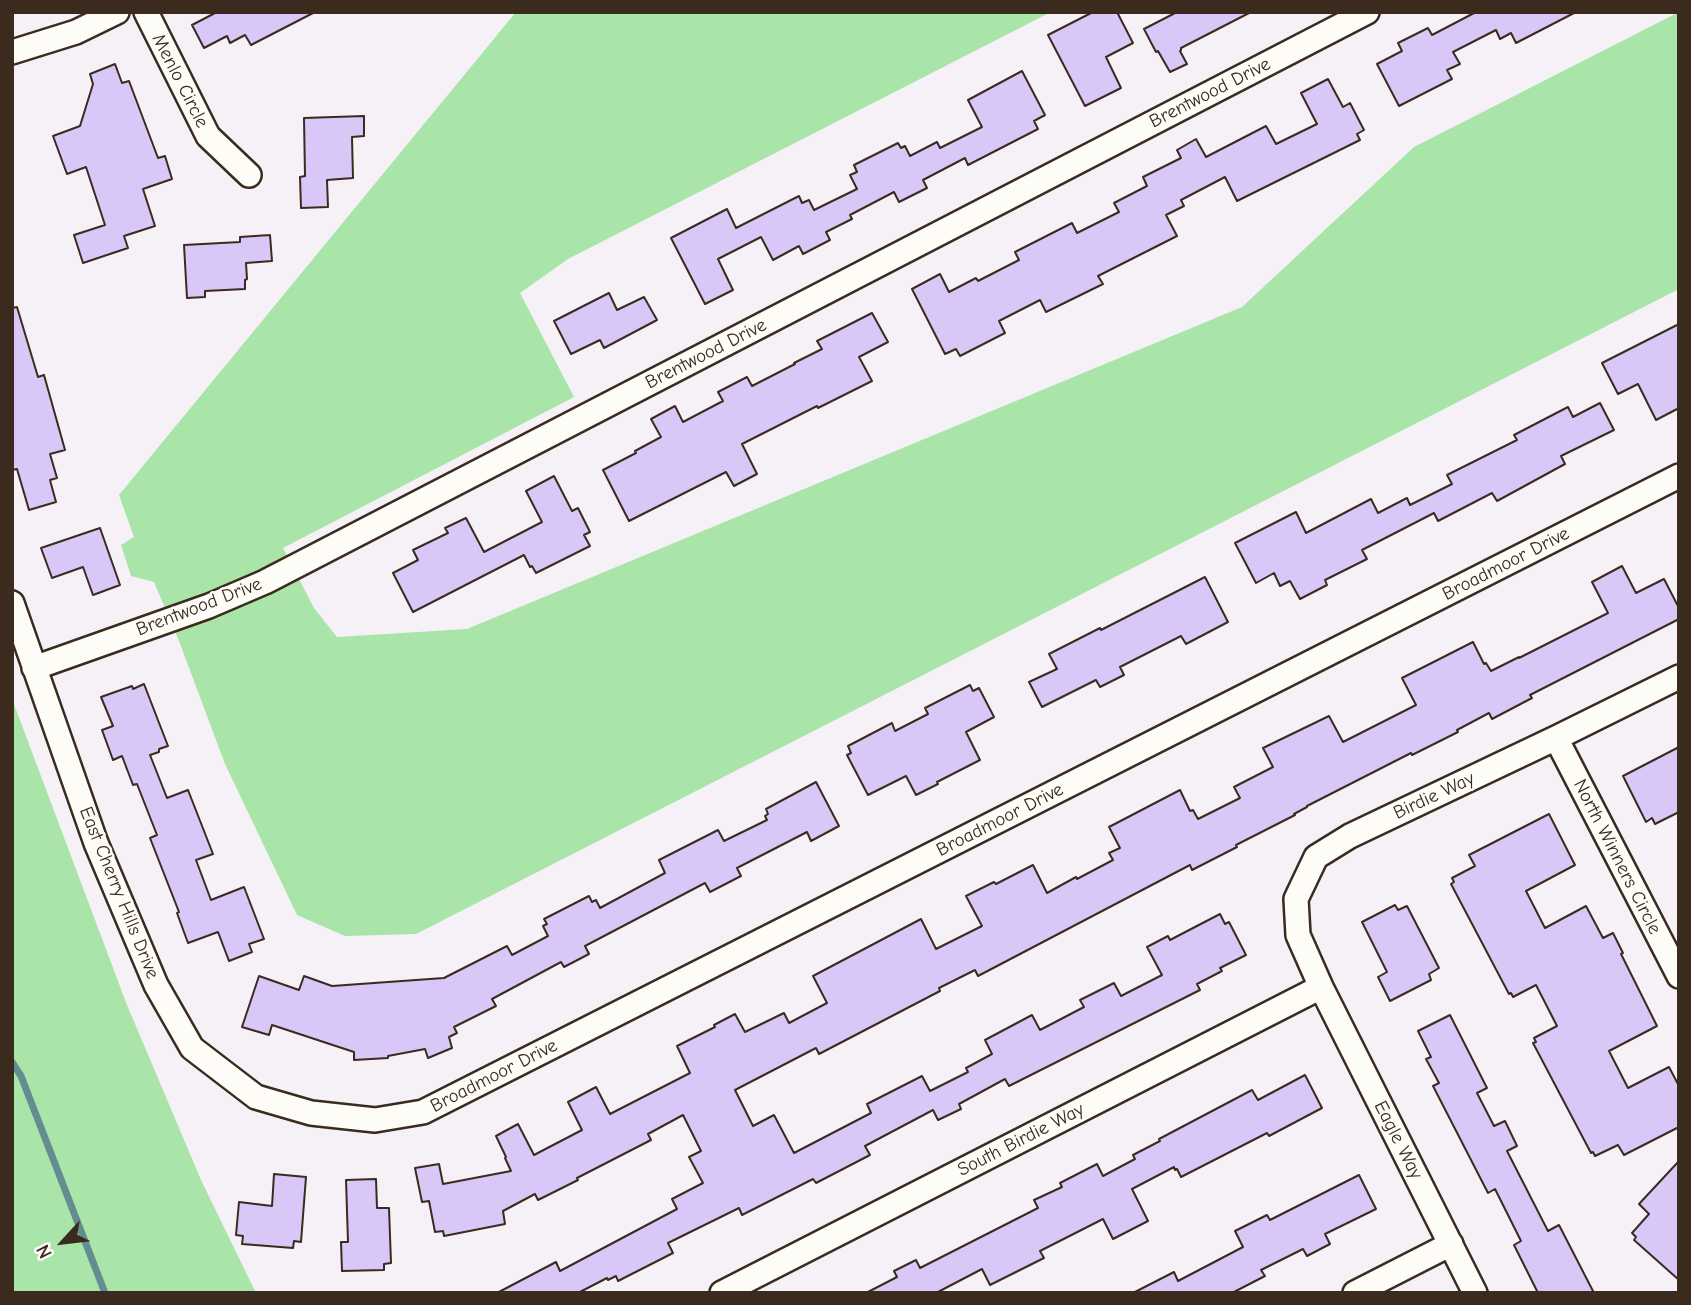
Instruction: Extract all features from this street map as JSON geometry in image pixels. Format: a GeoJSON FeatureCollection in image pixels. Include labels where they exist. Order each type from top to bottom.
{"type":"FeatureCollection","features":[{"type":"Feature","properties":{"kind":"street"},"geometry":{"type":"LineString","coordinates":[[12,52],[76,32],[117,12]]}},
{"type":"Feature","properties":{"kind":"street","name":"Menlo Circle"},"geometry":{"type":"LineString","coordinates":[[146,12],[208,136],[249,175]]}},
{"type":"Feature","properties":{"kind":"street","name":"Brentwood Drive"},"geometry":{"type":"LineString","coordinates":[[34,668],[209,606],[265,582],[1367,12]]}},
{"type":"Feature","properties":{"kind":"street","name":"Broadmoor Drive"},"geometry":{"type":"LineString","coordinates":[[311,1112],[375,1121],[424,1112],[1679,476]]}},
{"type":"Feature","properties":{"kind":"street","name":"East Cherry Hills Drive"},"geometry":{"type":"LineString","coordinates":[[12,603],[96,843],[156,985],[192,1048],[257,1097],[311,1112]]}},
{"type":"Feature","properties":{"kind":"street","name":"Birdie Way"},"geometry":{"type":"LineString","coordinates":[[1321,987],[1298,935],[1296,899],[1316,857],[1350,836],[1679,677]]}},
{"type":"Feature","properties":{"kind":"street","name":"North Winners Circle"},"geometry":{"type":"LineString","coordinates":[[1556,738],[1679,976]]}},
{"type":"Feature","properties":{"kind":"street","name":"Eagle Way"},"geometry":{"type":"LineString","coordinates":[[1321,987],[1475,1293]]}},
{"type":"Feature","properties":{"kind":"street","name":"South Birdie Way"},"geometry":{"type":"LineString","coordinates":[[722,1293],[1321,987]]}},
{"type":"Feature","properties":{"kind":"street"},"geometry":{"type":"LineString","coordinates":[[1354,1293],[1451,1244]]}},
{"type":"Feature","properties":{"kind":"green space"},"geometry":{"type":"Polygon","coordinates":[[[516,12],[1051,12],[568,259],[520,293],[574,397],[283,548],[314,608],[337,637],[467,629],[1242,307],[1414,147],[1679,12],[1679,289],[416,934],[345,936],[297,915],[225,764],[154,582],[131,576],[121,545],[134,537],[119,495],[516,12]]]}},
{"type":"Feature","properties":{"kind":"green space"},"geometry":{"type":"Polygon","coordinates":[[[12,699],[127,1005],[201,1180],[256,1293],[12,1293],[12,699]]]}},
{"type":"Feature","properties":{"kind":"building"},"geometry":{"type":"Polygon","coordinates":[[[217,12],[315,12],[251,45],[245,35],[230,43],[227,36],[204,48],[192,25],[217,12]]]}},
{"type":"Feature","properties":{"kind":"building"},"geometry":{"type":"Polygon","coordinates":[[[1093,12],[1117,12],[1133,43],[1106,57],[1121,88],[1085,106],[1048,35],[1093,12]]]}},
{"type":"Feature","properties":{"kind":"building"},"geometry":{"type":"Polygon","coordinates":[[[1177,12],[1251,12],[1181,48],[1187,64],[1170,72],[1144,29],[1177,12]]]}},
{"type":"Feature","properties":{"kind":"building"},"geometry":{"type":"Polygon","coordinates":[[[1476,12],[1576,12],[1516,43],[1511,33],[1500,39],[1496,30],[1453,52],[1460,64],[1447,70],[1452,79],[1399,106],[1377,64],[1402,51],[1398,43],[1428,28],[1432,35],[1476,12]]]}},
{"type":"Feature","properties":{"kind":"building"},"geometry":{"type":"Polygon","coordinates":[[[115,64],[122,83],[129,81],[158,158],[165,156],[172,179],[143,189],[155,226],[124,236],[128,248],[83,263],[74,235],[105,225],[86,167],[67,174],[53,136],[80,126],[93,84],[90,74],[115,64]]]}},
{"type":"Feature","properties":{"kind":"building"},"geometry":{"type":"Polygon","coordinates":[[[1022,71],[1045,115],[1034,121],[1038,129],[968,165],[965,158],[923,180],[927,188],[899,202],[894,192],[850,215],[852,219],[826,232],[830,240],[803,254],[799,246],[773,260],[761,237],[718,259],[733,290],[705,304],[671,238],[727,209],[736,228],[799,196],[802,203],[809,200],[814,210],[857,189],[850,175],[857,172],[854,165],[898,143],[901,148],[905,146],[910,156],[937,142],[940,148],[982,127],[968,100],[1022,71]]]}},
{"type":"Feature","properties":{"kind":"building"},"geometry":{"type":"Polygon","coordinates":[[[1328,79],[1343,107],[1350,103],[1364,130],[1357,134],[1360,140],[1237,201],[1225,177],[1181,200],[1184,206],[1166,215],[1177,236],[1098,276],[1103,284],[1046,312],[1040,300],[999,321],[1005,333],[960,356],[956,349],[945,354],[912,289],[940,274],[949,292],[1019,260],[1015,252],[1072,223],[1077,233],[1119,212],[1114,203],[1147,186],[1143,177],[1181,158],[1177,150],[1196,139],[1206,157],[1266,126],[1276,144],[1317,124],[1301,93],[1328,79]]]}},
{"type":"Feature","properties":{"kind":"building"},"geometry":{"type":"Polygon","coordinates":[[[364,116],[364,136],[352,137],[353,178],[327,180],[328,207],[301,208],[300,177],[305,176],[304,118],[364,116]]]}},
{"type":"Feature","properties":{"kind":"building"},"geometry":{"type":"Polygon","coordinates":[[[270,235],[272,261],[246,263],[245,289],[205,291],[205,297],[187,298],[184,245],[240,242],[240,237],[270,235]]]}},
{"type":"Feature","properties":{"kind":"building"},"geometry":{"type":"Polygon","coordinates":[[[609,293],[617,310],[644,297],[657,320],[604,348],[600,340],[571,354],[554,321],[609,293]]]}},
{"type":"Feature","properties":{"kind":"building"},"geometry":{"type":"Polygon","coordinates":[[[17,307],[38,377],[44,375],[65,450],[50,454],[57,478],[50,480],[56,502],[29,510],[17,469],[12,470],[12,308],[17,307]]]}},
{"type":"Feature","properties":{"kind":"building"},"geometry":{"type":"Polygon","coordinates":[[[872,313],[888,342],[859,357],[872,381],[742,444],[757,474],[734,486],[726,472],[629,521],[603,470],[661,437],[651,419],[675,406],[683,422],[723,401],[718,392],[747,377],[752,386],[795,364],[822,349],[817,341],[872,313]]]}},
{"type":"Feature","properties":{"kind":"building"},"geometry":{"type":"Polygon","coordinates":[[[1679,324],[1679,408],[1656,420],[1638,384],[1618,394],[1602,363],[1679,324]]]}},
{"type":"Feature","properties":{"kind":"building"},"geometry":{"type":"Polygon","coordinates":[[[1600,403],[1614,430],[1561,456],[1565,464],[1497,501],[1492,493],[1438,521],[1434,513],[1362,550],[1367,559],[1325,580],[1327,585],[1300,599],[1290,581],[1280,586],[1274,573],[1256,583],[1235,543],[1296,512],[1306,533],[1371,499],[1378,513],[1407,498],[1410,505],[1452,484],[1447,475],[1517,440],[1514,435],[1568,407],[1573,417],[1600,403]]]}},
{"type":"Feature","properties":{"kind":"building"},"geometry":{"type":"Polygon","coordinates":[[[554,476],[572,511],[578,508],[590,532],[584,535],[590,546],[536,573],[524,555],[413,612],[393,573],[418,560],[413,550],[448,533],[445,528],[466,518],[484,552],[542,522],[526,491],[554,476]]]}},
{"type":"Feature","properties":{"kind":"building"},"geometry":{"type":"Polygon","coordinates":[[[100,528],[120,585],[93,595],[83,567],[52,578],[41,548],[100,528]]]}},
{"type":"Feature","properties":{"kind":"building"},"geometry":{"type":"Polygon","coordinates":[[[1622,566],[1636,593],[1664,579],[1679,608],[1679,619],[1530,695],[1532,698],[1492,719],[1489,713],[1457,730],[1458,732],[1307,806],[1192,870],[1190,865],[978,976],[975,970],[819,1054],[816,1048],[735,1090],[753,1126],[774,1115],[794,1153],[871,1113],[867,1104],[922,1076],[930,1091],[968,1072],[966,1068],[992,1054],[985,1040],[1032,1015],[1040,1030],[1084,1007],[1080,1000],[1114,983],[1121,996],[1162,975],[1147,947],[1168,936],[1170,940],[1220,914],[1225,924],[1229,922],[1246,955],[1197,984],[1200,990],[1009,1086],[1005,1079],[959,1104],[961,1109],[938,1120],[933,1110],[865,1146],[870,1155],[816,1183],[813,1179],[742,1215],[739,1208],[668,1243],[673,1253],[618,1281],[616,1276],[608,1280],[607,1278],[578,1293],[497,1293],[556,1262],[560,1271],[677,1209],[672,1199],[703,1183],[689,1157],[701,1151],[683,1115],[648,1134],[651,1140],[577,1178],[578,1180],[538,1200],[535,1194],[503,1211],[505,1224],[444,1236],[443,1231],[435,1232],[429,1201],[422,1202],[415,1168],[439,1164],[443,1184],[511,1171],[496,1136],[518,1124],[534,1155],[582,1130],[568,1102],[596,1087],[610,1114],[690,1073],[677,1046],[735,1014],[745,1032],[784,1013],[789,1023],[827,1003],[813,976],[921,919],[936,949],[982,926],[966,896],[1033,865],[1047,893],[1076,877],[1077,879],[1113,860],[1109,853],[1120,848],[1109,827],[1180,790],[1190,811],[1193,810],[1198,819],[1240,798],[1234,787],[1273,767],[1263,748],[1329,716],[1343,742],[1416,705],[1402,678],[1473,642],[1484,664],[1486,663],[1491,671],[1519,658],[1608,613],[1592,582],[1622,566]]]}},
{"type":"Feature","properties":{"kind":"building"},"geometry":{"type":"Polygon","coordinates":[[[1205,577],[1228,622],[1186,644],[1181,636],[1120,667],[1124,675],[1100,687],[1096,680],[1042,707],[1029,682],[1057,669],[1049,654],[1205,577]]]}},
{"type":"Feature","properties":{"kind":"building"},"geometry":{"type":"Polygon","coordinates":[[[144,684],[168,746],[150,755],[167,798],[188,790],[213,854],[196,860],[211,900],[244,887],[264,939],[249,944],[252,952],[229,961],[218,932],[188,943],[150,838],[157,835],[137,784],[133,785],[122,756],[113,760],[102,730],[113,726],[101,697],[144,684]]]}},
{"type":"Feature","properties":{"kind":"building"},"geometry":{"type":"Polygon","coordinates":[[[970,685],[973,691],[979,688],[994,717],[966,732],[980,760],[916,795],[906,776],[868,795],[847,755],[851,753],[848,746],[892,723],[895,731],[928,714],[925,708],[970,685]]]}},
{"type":"Feature","properties":{"kind":"building"},"geometry":{"type":"Polygon","coordinates":[[[1679,747],[1679,812],[1655,824],[1652,818],[1646,822],[1623,776],[1679,747]]]}},
{"type":"Feature","properties":{"kind":"building"},"geometry":{"type":"Polygon","coordinates":[[[816,782],[839,826],[811,841],[807,832],[737,868],[741,876],[710,892],[705,883],[585,946],[589,954],[564,967],[561,962],[492,999],[496,1006],[454,1027],[457,1033],[449,1037],[452,1048],[428,1058],[425,1049],[388,1058],[354,1060],[354,1052],[272,1025],[269,1035],[242,1027],[259,976],[299,990],[304,976],[332,986],[444,978],[507,946],[512,955],[548,936],[543,926],[547,924],[544,919],[589,896],[592,902],[596,900],[600,908],[665,873],[659,860],[718,830],[724,841],[767,820],[766,809],[816,782]]]}},
{"type":"Feature","properties":{"kind":"building"},"geometry":{"type":"Polygon","coordinates":[[[1549,814],[1575,865],[1526,891],[1545,928],[1586,906],[1603,938],[1613,933],[1657,1026],[1609,1051],[1628,1088],[1669,1067],[1679,1086],[1679,1127],[1624,1155],[1618,1145],[1595,1156],[1591,1153],[1533,1043],[1536,1042],[1534,1038],[1557,1026],[1536,985],[1513,997],[1509,994],[1451,884],[1454,882],[1452,878],[1475,866],[1469,855],[1549,814]]]}},
{"type":"Feature","properties":{"kind":"building"},"geometry":{"type":"Polygon","coordinates":[[[1395,905],[1398,910],[1407,906],[1439,968],[1429,974],[1431,980],[1390,1001],[1378,977],[1387,972],[1362,922],[1395,905]]]}},
{"type":"Feature","properties":{"kind":"building"},"geometry":{"type":"Polygon","coordinates":[[[1450,1015],[1487,1088],[1477,1093],[1494,1126],[1505,1121],[1517,1146],[1507,1151],[1548,1231],[1559,1225],[1594,1293],[1538,1293],[1514,1245],[1521,1241],[1495,1189],[1488,1193],[1433,1086],[1439,1083],[1426,1059],[1431,1057],[1418,1031],[1450,1015]]]}},
{"type":"Feature","properties":{"kind":"building"},"geometry":{"type":"Polygon","coordinates":[[[1305,1075],[1322,1108],[1181,1177],[1174,1167],[1132,1189],[1148,1221],[1113,1239],[1103,1219],[1040,1251],[1044,1258],[990,1285],[982,1269],[936,1293],[866,1293],[897,1277],[894,1271],[916,1260],[920,1268],[1038,1208],[1034,1200],[1062,1187],[1060,1183],[1097,1164],[1103,1176],[1135,1159],[1133,1155],[1160,1141],[1159,1139],[1252,1090],[1258,1100],[1305,1075]]]}},
{"type":"Feature","properties":{"kind":"building"},"geometry":{"type":"Polygon","coordinates":[[[1679,1161],[1679,1280],[1634,1240],[1636,1237],[1632,1233],[1649,1214],[1639,1204],[1679,1161]]]}},
{"type":"Feature","properties":{"kind":"building"},"geometry":{"type":"Polygon","coordinates":[[[274,1174],[306,1177],[301,1242],[294,1241],[293,1248],[242,1244],[243,1236],[236,1235],[239,1202],[272,1206],[274,1174]]]}},
{"type":"Feature","properties":{"kind":"building"},"geometry":{"type":"Polygon","coordinates":[[[1359,1175],[1376,1209],[1325,1234],[1330,1244],[1307,1256],[1303,1249],[1261,1270],[1265,1276],[1232,1293],[1133,1293],[1174,1272],[1178,1281],[1243,1247],[1235,1231],[1267,1215],[1270,1220],[1359,1175]]]}},
{"type":"Feature","properties":{"kind":"building"},"geometry":{"type":"Polygon","coordinates":[[[376,1179],[377,1208],[389,1208],[391,1263],[384,1264],[384,1270],[342,1271],[341,1242],[348,1242],[346,1180],[376,1179]]]}},
{"type":"Feature","properties":{"kind":"waterway"},"geometry":{"type":"LineString","coordinates":[[12,1062],[21,1076],[105,1293]]}}]}
